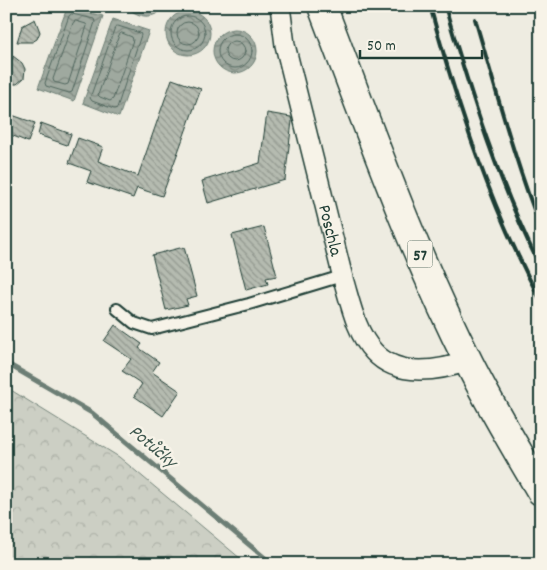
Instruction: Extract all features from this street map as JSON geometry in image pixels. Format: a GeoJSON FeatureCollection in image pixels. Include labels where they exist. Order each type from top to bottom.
{"type":"FeatureCollection","features":[{"type":"Feature","properties":{"kind":"main road","name":"57"},"geometry":{"type":"LineString","coordinates":[[322,6],[420,256],[468,361],[506,433],[541,491]]}},
{"type":"Feature","properties":{"kind":"street","name":"Poschla"},"geometry":{"type":"LineString","coordinates":[[280,6],[285,45],[342,276],[362,333],[374,352],[385,362],[402,368],[422,370],[447,368],[468,361]]}},
{"type":"Feature","properties":{"kind":"lane"},"geometry":{"type":"LineString","coordinates":[[117,309],[134,323],[152,329],[249,304],[342,276]]}},
{"type":"Feature","properties":{"kind":"green space"},"geometry":{"type":"Polygon","coordinates":[[[6,387],[119,457],[247,564],[6,564],[6,387]]]}},
{"type":"Feature","properties":{"kind":"water"},"geometry":{"type":"Polygon","coordinates":[[[126,6],[164,6],[156,14],[146,16],[135,13],[126,6]]]}},
{"type":"Feature","properties":{"kind":"water"},"geometry":{"type":"Polygon","coordinates":[[[67,8],[103,16],[74,101],[38,88],[67,8]]]}},
{"type":"Feature","properties":{"kind":"water"},"geometry":{"type":"Polygon","coordinates":[[[184,11],[192,11],[204,17],[210,33],[204,49],[192,55],[184,55],[172,49],[166,37],[166,29],[172,17],[184,11]]]}},
{"type":"Feature","properties":{"kind":"water"},"geometry":{"type":"Polygon","coordinates":[[[113,19],[149,31],[119,117],[83,103],[113,19]]]}},
{"type":"Feature","properties":{"kind":"water"},"geometry":{"type":"Polygon","coordinates":[[[235,29],[247,33],[253,39],[257,51],[253,63],[247,69],[235,73],[223,69],[217,63],[213,51],[217,39],[223,33],[235,29]]]}},
{"type":"Feature","properties":{"kind":"building"},"geometry":{"type":"Polygon","coordinates":[[[35,19],[40,32],[37,39],[32,42],[17,42],[22,26],[35,19]]]}},
{"type":"Feature","properties":{"kind":"building"},"geometry":{"type":"Polygon","coordinates":[[[6,47],[12,60],[13,56],[22,63],[25,69],[24,78],[17,84],[6,84],[6,47]]]}},
{"type":"Feature","properties":{"kind":"building"},"geometry":{"type":"Polygon","coordinates":[[[172,79],[201,89],[162,196],[137,188],[133,198],[87,182],[91,171],[69,163],[78,138],[103,147],[98,161],[138,176],[172,79]]]}},
{"type":"Feature","properties":{"kind":"building"},"geometry":{"type":"Polygon","coordinates":[[[6,113],[35,123],[28,142],[6,133],[6,113]]]}},
{"type":"Feature","properties":{"kind":"building"},"geometry":{"type":"Polygon","coordinates":[[[267,113],[291,117],[285,180],[208,203],[202,181],[260,163],[267,113]]]}},
{"type":"Feature","properties":{"kind":"building"},"geometry":{"type":"Polygon","coordinates":[[[41,123],[71,134],[67,145],[38,135],[41,123]]]}},
{"type":"Feature","properties":{"kind":"building"},"geometry":{"type":"Polygon","coordinates":[[[264,227],[277,276],[266,278],[268,284],[246,290],[232,235],[264,227]]]}},
{"type":"Feature","properties":{"kind":"building"},"geometry":{"type":"Polygon","coordinates":[[[184,247],[197,296],[186,299],[188,305],[166,310],[152,255],[184,247]]]}},
{"type":"Feature","properties":{"kind":"building"},"geometry":{"type":"Polygon","coordinates":[[[115,325],[142,344],[139,348],[159,362],[152,372],[180,391],[163,416],[134,396],[142,384],[122,371],[131,359],[104,341],[115,325]]]}},
{"type":"Feature","properties":{"kind":"waterway","name":"Potůčky"},"geometry":{"type":"LineString","coordinates":[[6,363],[92,413],[272,564]]}},
{"type":"Feature","properties":{"kind":"railway"},"geometry":{"type":"LineString","coordinates":[[430,6],[452,82],[477,157],[491,194],[541,301]]}},
{"type":"Feature","properties":{"kind":"railway"},"geometry":{"type":"LineString","coordinates":[[445,6],[465,73],[499,172],[541,268]]}},
{"type":"Feature","properties":{"kind":"railway"},"geometry":{"type":"LineString","coordinates":[[475,19],[514,150],[541,228]]}}]}
